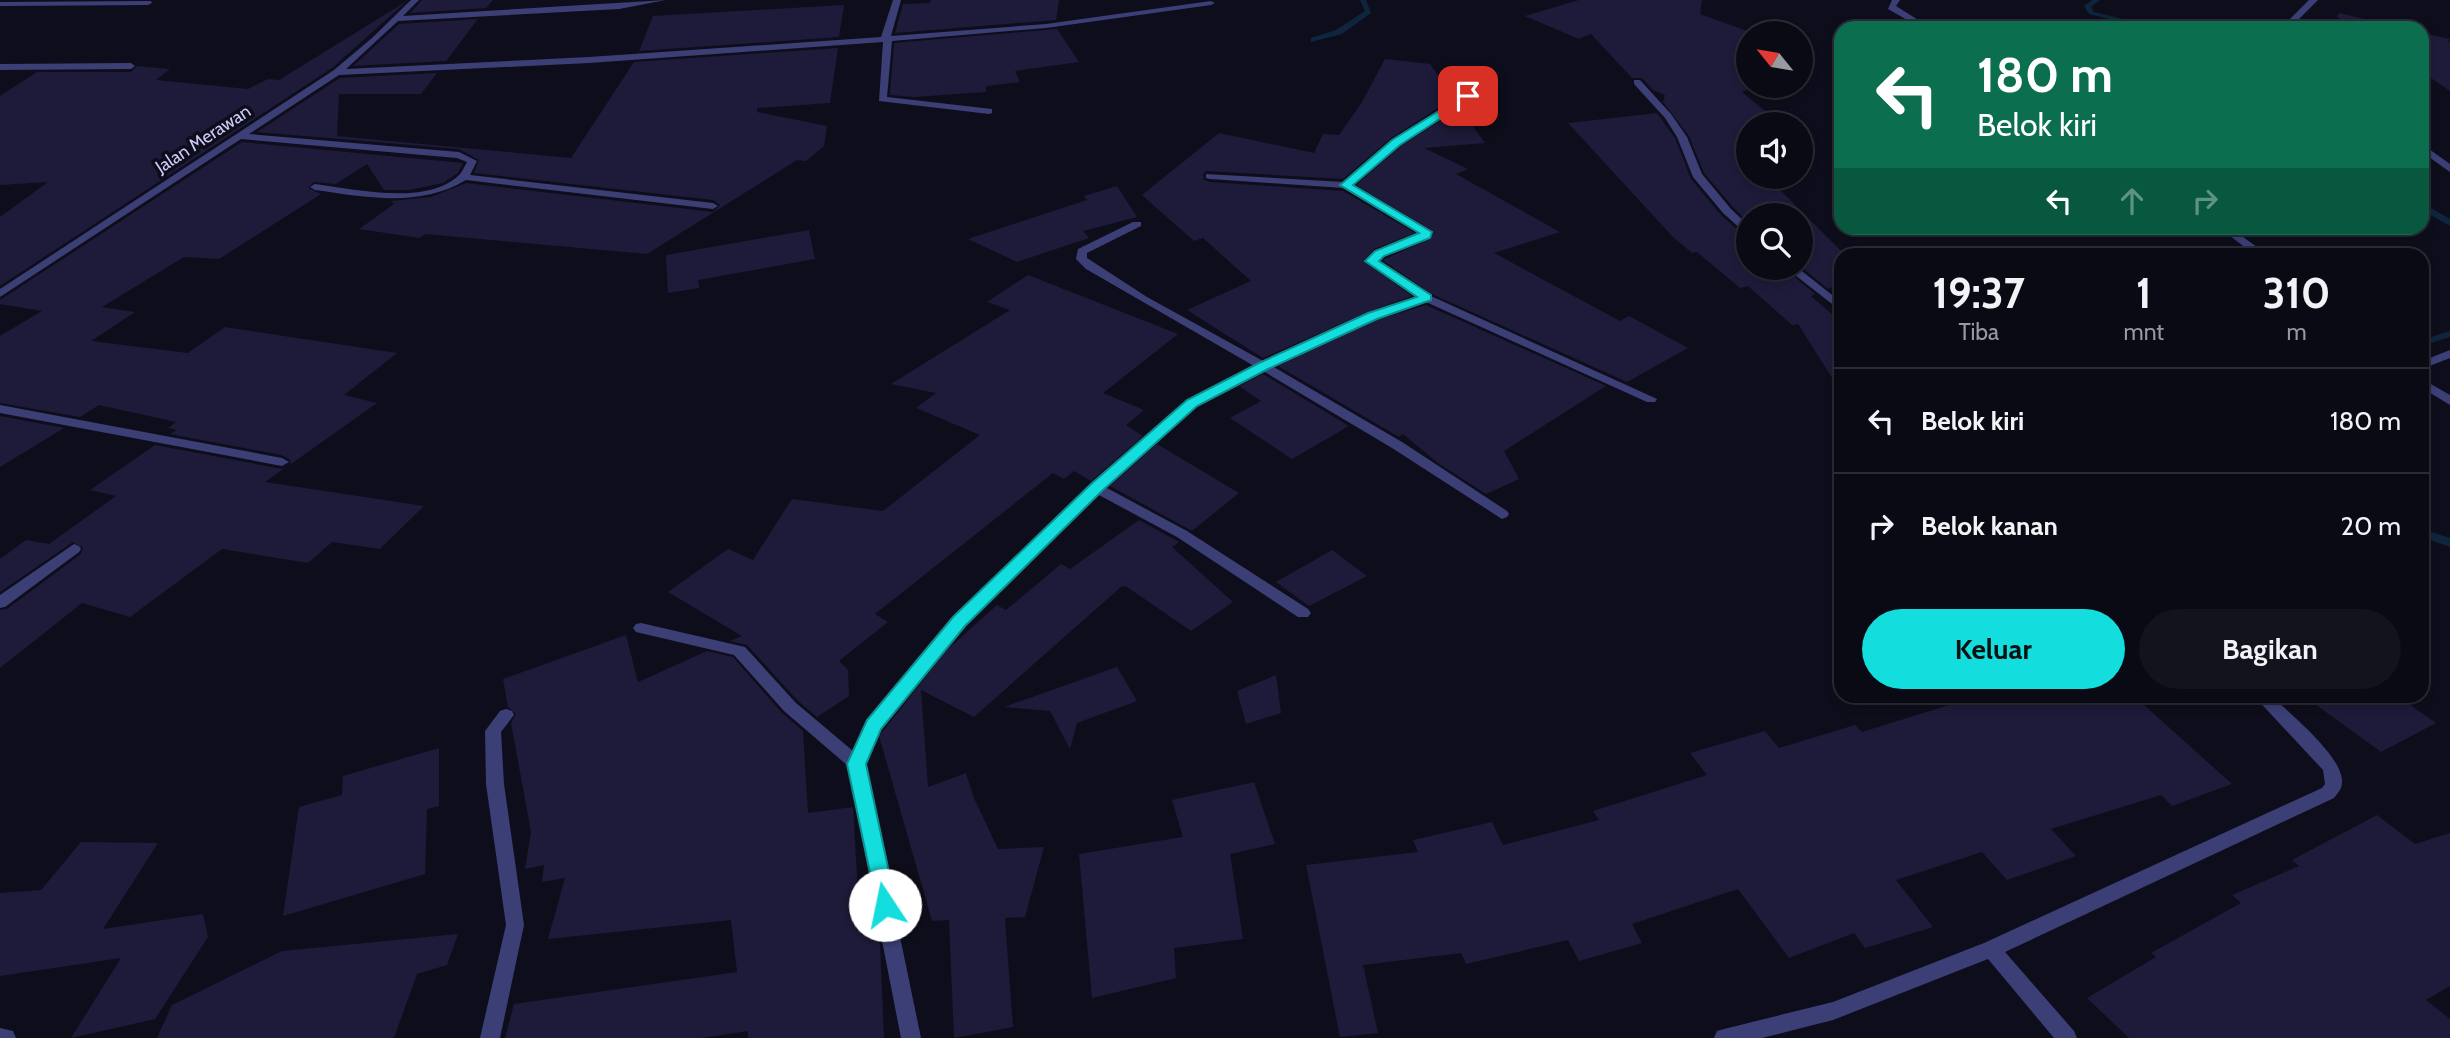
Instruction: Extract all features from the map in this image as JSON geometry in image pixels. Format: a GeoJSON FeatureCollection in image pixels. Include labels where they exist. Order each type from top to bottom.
{"type":"FeatureCollection","features":[{"type":"Feature","properties":{"kind":"street","name":"Jalan Merawan"},"geometry":{"type":"LineString","coordinates":[[0,294],[337,72],[398,19],[415,0]]}},
{"type":"Feature","properties":{"kind":"street"},"geometry":{"type":"LineString","coordinates":[[398,19],[619,7],[662,0]]}},
{"type":"Feature","properties":{"kind":"street"},"geometry":{"type":"LineString","coordinates":[[897,0],[886,39],[882,99],[989,111]]}},
{"type":"Feature","properties":{"kind":"street"},"geometry":{"type":"LineString","coordinates":[[1896,0],[1891,7],[1915,21]]}},
{"type":"Feature","properties":{"kind":"street"},"geometry":{"type":"LineString","coordinates":[[2292,21],[2314,0]]}},
{"type":"Feature","properties":{"kind":"street"},"geometry":{"type":"LineString","coordinates":[[0,4],[148,3]]}},
{"type":"Feature","properties":{"kind":"street"},"geometry":{"type":"LineString","coordinates":[[337,72],[589,60],[886,39],[1046,26],[1211,3]]}},
{"type":"Feature","properties":{"kind":"street"},"geometry":{"type":"LineString","coordinates":[[0,67],[131,66]]}},
{"type":"Feature","properties":{"kind":"street"},"geometry":{"type":"LineString","coordinates":[[1637,82],[1675,127],[1697,175],[1736,219]]}},
{"type":"Feature","properties":{"kind":"street"},"geometry":{"type":"LineString","coordinates":[[1346,185],[1396,142],[1468,96]]}},
{"type":"Feature","properties":{"kind":"street"},"geometry":{"type":"LineString","coordinates":[[237,136],[459,155],[472,161],[464,177],[448,187],[414,194],[373,194],[316,187]]}},
{"type":"Feature","properties":{"kind":"street"},"geometry":{"type":"LineString","coordinates":[[2429,152],[2450,169]]}},
{"type":"Feature","properties":{"kind":"street"},"geometry":{"type":"LineString","coordinates":[[1210,176],[1346,185],[1426,232],[1426,235],[1379,253],[1371,261],[1427,298],[1651,399]]}},
{"type":"Feature","properties":{"kind":"street"},"geometry":{"type":"LineString","coordinates":[[464,177],[713,206]]}},
{"type":"Feature","properties":{"kind":"street"},"geometry":{"type":"LineString","coordinates":[[1137,224],[1082,251],[1081,259],[1143,299],[1264,366],[1397,445],[1502,514]]}},
{"type":"Feature","properties":{"kind":"street"},"geometry":{"type":"LineString","coordinates":[[2235,235],[2253,248]]}},
{"type":"Feature","properties":{"kind":"street"},"geometry":{"type":"LineString","coordinates":[[1807,280],[1834,302]]}},
{"type":"Feature","properties":{"kind":"street"},"geometry":{"type":"LineString","coordinates":[[911,1038],[856,764],[873,725],[959,621],[1096,488],[1192,403],[1264,366],[1373,316],[1427,298]]}},
{"type":"Feature","properties":{"kind":"street"},"geometry":{"type":"LineString","coordinates":[[2429,362],[2450,354]]}},
{"type":"Feature","properties":{"kind":"street"},"geometry":{"type":"LineString","coordinates":[[2429,388],[2450,401]]}},
{"type":"Feature","properties":{"kind":"street"},"geometry":{"type":"LineString","coordinates":[[0,409],[282,461]]}},
{"type":"Feature","properties":{"kind":"street"},"geometry":{"type":"LineString","coordinates":[[1096,488],[1182,534],[1303,613]]}},
{"type":"Feature","properties":{"kind":"street"},"geometry":{"type":"LineString","coordinates":[[0,603],[74,549]]}},
{"type":"Feature","properties":{"kind":"street"},"geometry":{"type":"LineString","coordinates":[[640,628],[739,651],[790,707],[856,764]]}},
{"type":"Feature","properties":{"kind":"street"},"geometry":{"type":"LineString","coordinates":[[1724,1038],[1833,1011],[1991,948],[2328,793],[2334,785],[2331,768],[2269,703]]}},
{"type":"Feature","properties":{"kind":"street"},"geometry":{"type":"LineString","coordinates":[[490,1038],[515,925],[495,784],[494,732],[506,715]]}},
{"type":"Feature","properties":{"kind":"street"},"geometry":{"type":"LineString","coordinates":[[1991,948],[2067,1038]]}},
{"type":"Feature","properties":{"kind":"street"},"geometry":{"type":"LineString","coordinates":[[0,1037],[6,1038]]}},
{"type":"Feature","properties":{"kind":"building"},"geometry":{"type":"Polygon","coordinates":[[[422,0],[493,0],[486,8],[410,13],[422,0]]]}},
{"type":"Feature","properties":{"kind":"building"},"geometry":{"type":"Polygon","coordinates":[[[931,0],[1059,0],[1056,20],[895,33],[903,4],[930,3],[931,0]]]}},
{"type":"Feature","properties":{"kind":"building"},"geometry":{"type":"Polygon","coordinates":[[[1579,0],[1702,0],[1700,14],[1736,27],[1736,98],[1749,98],[1766,112],[1736,112],[1736,189],[1779,189],[1793,203],[1736,203],[1736,210],[1704,173],[1689,136],[1663,102],[1665,95],[1653,90],[1642,78],[1632,78],[1591,34],[1579,39],[1525,16],[1579,0]]]}},
{"type":"Feature","properties":{"kind":"building"},"geometry":{"type":"Polygon","coordinates":[[[407,1],[332,68],[0,286],[0,217],[48,182],[0,185],[0,96],[37,72],[131,72],[137,66],[170,69],[156,80],[248,89],[268,79],[279,80],[407,1]]]}},
{"type":"Feature","properties":{"kind":"building"},"geometry":{"type":"Polygon","coordinates":[[[844,5],[839,37],[639,51],[653,16],[844,5]]]}},
{"type":"Feature","properties":{"kind":"building"},"geometry":{"type":"Polygon","coordinates":[[[2339,13],[2373,21],[2343,21],[2337,17],[2339,13]]]}},
{"type":"Feature","properties":{"kind":"building"},"geometry":{"type":"Polygon","coordinates":[[[478,19],[446,61],[353,66],[399,24],[478,19]]]}},
{"type":"Feature","properties":{"kind":"building"},"geometry":{"type":"Polygon","coordinates":[[[1057,29],[1079,62],[1015,71],[1020,82],[986,86],[986,92],[914,97],[890,95],[894,43],[1057,29]]]}},
{"type":"Feature","properties":{"kind":"building"},"geometry":{"type":"Polygon","coordinates":[[[2429,34],[2450,39],[2450,91],[2429,77],[2429,34]]]}},
{"type":"Feature","properties":{"kind":"building"},"geometry":{"type":"Polygon","coordinates":[[[838,48],[830,103],[757,108],[757,112],[827,126],[824,146],[806,161],[797,160],[647,254],[425,234],[420,238],[359,229],[394,204],[391,201],[431,197],[466,183],[713,212],[720,205],[713,200],[474,173],[479,160],[459,149],[257,132],[340,78],[437,73],[421,94],[339,94],[337,136],[571,158],[634,62],[838,48]]]}},
{"type":"Feature","properties":{"kind":"building"},"geometry":{"type":"Polygon","coordinates":[[[1385,59],[1430,64],[1454,98],[1391,138],[1343,179],[1206,171],[1203,174],[1204,180],[1210,182],[1343,191],[1415,233],[1374,249],[1363,261],[1412,296],[1367,312],[1263,358],[1187,310],[1251,281],[1203,238],[1194,241],[1142,195],[1219,133],[1314,153],[1323,134],[1339,135],[1362,102],[1385,59]]]}},
{"type":"Feature","properties":{"kind":"building"},"geometry":{"type":"Polygon","coordinates":[[[1459,109],[1457,112],[1463,112],[1485,143],[1424,148],[1468,169],[1456,174],[1560,232],[1494,253],[1620,321],[1629,316],[1688,348],[1627,382],[1432,294],[1382,260],[1431,239],[1433,231],[1356,185],[1401,146],[1459,109]]]}},
{"type":"Feature","properties":{"kind":"building"},"geometry":{"type":"Polygon","coordinates":[[[1657,113],[1675,138],[1691,179],[1736,229],[1736,280],[1798,280],[1815,294],[1811,296],[1834,316],[1834,381],[1798,324],[1792,325],[1748,286],[1740,288],[1697,252],[1692,253],[1672,236],[1568,123],[1657,113]]]}},
{"type":"Feature","properties":{"kind":"building"},"geometry":{"type":"Polygon","coordinates":[[[242,142],[463,163],[458,173],[443,183],[409,190],[384,190],[367,164],[336,184],[314,182],[308,188],[321,194],[219,259],[184,257],[102,307],[135,312],[91,341],[188,353],[225,327],[397,353],[344,395],[377,403],[291,464],[290,460],[282,455],[170,434],[177,430],[168,428],[176,422],[99,405],[80,417],[0,403],[0,336],[42,311],[0,304],[0,300],[242,142]]]}},
{"type":"Feature","properties":{"kind":"building"},"geometry":{"type":"Polygon","coordinates":[[[1117,186],[1137,217],[1083,231],[1089,238],[1017,262],[968,239],[1087,200],[1084,196],[1117,186]]]}},
{"type":"Feature","properties":{"kind":"building"},"geometry":{"type":"Polygon","coordinates":[[[1813,223],[1838,248],[1834,248],[1834,286],[1828,289],[1813,277],[1813,223]]]}},
{"type":"Feature","properties":{"kind":"building"},"geometry":{"type":"Polygon","coordinates":[[[809,230],[815,259],[698,280],[699,288],[668,293],[666,255],[809,230]]]}},
{"type":"Feature","properties":{"kind":"building"},"geometry":{"type":"Polygon","coordinates":[[[1028,275],[1178,334],[1103,393],[1144,410],[1126,425],[1143,436],[1091,481],[1074,471],[1064,479],[1053,473],[875,614],[888,622],[839,661],[848,670],[849,696],[817,717],[798,701],[747,645],[730,641],[742,636],[668,592],[728,549],[753,560],[792,499],[883,511],[980,435],[916,408],[936,393],[891,384],[1010,310],[987,302],[1028,275]]]}},
{"type":"Feature","properties":{"kind":"building"},"geometry":{"type":"Polygon","coordinates":[[[1426,305],[1606,386],[1504,451],[1519,479],[1486,494],[1438,463],[1403,434],[1399,437],[1278,366],[1377,320],[1426,305]]]}},
{"type":"Feature","properties":{"kind":"building"},"geometry":{"type":"Polygon","coordinates":[[[1263,374],[1349,426],[1292,459],[1230,418],[1261,401],[1239,386],[1263,374]]]}},
{"type":"Feature","properties":{"kind":"building"},"geometry":{"type":"Polygon","coordinates":[[[0,416],[64,428],[0,467],[0,416]]]}},
{"type":"Feature","properties":{"kind":"building"},"geometry":{"type":"Polygon","coordinates":[[[1157,444],[1239,493],[1192,531],[1110,486],[1157,444]]]}},
{"type":"Feature","properties":{"kind":"building"},"geometry":{"type":"Polygon","coordinates":[[[155,445],[282,469],[289,465],[265,482],[424,506],[380,549],[332,542],[308,563],[222,549],[130,617],[82,603],[0,668],[0,610],[7,609],[81,554],[83,548],[73,542],[0,592],[0,559],[26,540],[49,544],[116,496],[90,490],[155,445]]]}},
{"type":"Feature","properties":{"kind":"building"},"geometry":{"type":"Polygon","coordinates":[[[1139,520],[1179,542],[1172,547],[1233,602],[1191,631],[1122,586],[974,717],[921,690],[928,787],[966,773],[974,798],[998,849],[1044,847],[1025,917],[1005,918],[1013,1027],[954,1038],[949,920],[932,921],[879,736],[947,650],[997,605],[1006,610],[1061,564],[1070,569],[1139,520]]]}},
{"type":"Feature","properties":{"kind":"building"},"geometry":{"type":"Polygon","coordinates":[[[1332,550],[1367,576],[1309,606],[1276,582],[1332,550]]]}},
{"type":"Feature","properties":{"kind":"building"},"geometry":{"type":"Polygon","coordinates":[[[626,635],[638,682],[707,651],[733,657],[782,713],[803,731],[808,813],[853,807],[860,928],[877,926],[884,1038],[748,1038],[748,1031],[702,1038],[505,1038],[514,1004],[737,972],[731,920],[548,939],[565,878],[542,882],[544,865],[525,869],[531,832],[511,723],[516,714],[508,707],[503,679],[626,635]]]}},
{"type":"Feature","properties":{"kind":"building"},"geometry":{"type":"Polygon","coordinates":[[[1117,667],[1137,701],[1077,723],[1070,749],[1050,711],[1004,707],[1117,667]]]}},
{"type":"Feature","properties":{"kind":"building"},"geometry":{"type":"Polygon","coordinates":[[[1276,675],[1281,713],[1246,724],[1237,691],[1276,675]]]}},
{"type":"Feature","properties":{"kind":"building"},"geometry":{"type":"Polygon","coordinates":[[[1955,703],[2142,703],[2232,784],[2172,806],[2161,795],[2051,829],[2076,856],[2007,880],[1982,852],[1896,880],[1933,927],[1865,948],[1854,933],[1789,958],[1738,889],[1632,924],[1642,943],[1579,961],[1568,940],[1466,964],[1461,953],[1363,965],[1378,1033],[1340,1037],[1306,865],[1418,852],[1413,840],[1492,822],[1503,845],[1599,820],[1593,811],[1707,775],[1690,753],[1765,731],[1779,748],[1855,725],[1862,732],[1955,703]]]}},
{"type":"Feature","properties":{"kind":"building"},"geometry":{"type":"Polygon","coordinates":[[[2314,703],[2407,703],[2436,723],[2381,752],[2314,703]]]}},
{"type":"Feature","properties":{"kind":"building"},"geometry":{"type":"Polygon","coordinates":[[[439,748],[439,806],[427,809],[425,874],[283,916],[299,807],[342,795],[343,776],[439,748]]]}},
{"type":"Feature","properties":{"kind":"building"},"geometry":{"type":"Polygon","coordinates":[[[1254,782],[1275,844],[1230,854],[1243,939],[1174,948],[1176,978],[1092,998],[1079,854],[1183,837],[1172,800],[1254,782]]]}},
{"type":"Feature","properties":{"kind":"building"},"geometry":{"type":"Polygon","coordinates":[[[2377,815],[2415,844],[2450,833],[2450,986],[2426,1000],[2450,1019],[2450,1038],[2129,1038],[2087,998],[2156,957],[2151,953],[2241,903],[2232,895],[2299,866],[2292,860],[2377,815]]]}},
{"type":"Feature","properties":{"kind":"building"},"geometry":{"type":"Polygon","coordinates":[[[81,842],[158,843],[103,929],[203,914],[208,937],[155,1019],[71,1038],[121,958],[0,976],[0,893],[41,890],[81,842]]]}},
{"type":"Feature","properties":{"kind":"building"},"geometry":{"type":"Polygon","coordinates":[[[458,934],[447,965],[417,974],[394,1038],[157,1038],[172,1005],[282,951],[458,934]]]}},
{"type":"Feature","properties":{"kind":"waterway"},"geometry":{"type":"LineString","coordinates":[[1314,40],[1339,32],[1369,12],[1363,0]]}},
{"type":"Feature","properties":{"kind":"waterway"},"geometry":{"type":"LineString","coordinates":[[2097,0],[2087,6],[2091,13],[2126,21]]}},
{"type":"Feature","properties":{"kind":"waterway"},"geometry":{"type":"LineString","coordinates":[[2429,210],[2450,223]]}},
{"type":"Feature","properties":{"kind":"waterway"},"geometry":{"type":"LineString","coordinates":[[2429,341],[2450,334]]}},
{"type":"Feature","properties":{"kind":"waterway"},"geometry":{"type":"LineString","coordinates":[[2429,536],[2450,543]]}},
{"type":"Feature","properties":{"kind":"route"},"geometry":{"type":"LineString","coordinates":[[885,905],[856,764],[873,725],[959,621],[1096,488],[1192,403],[1264,366],[1373,316],[1427,298],[1371,261],[1379,253],[1426,235],[1426,232],[1346,185],[1396,142],[1428,119],[1468,96]]}}]}
